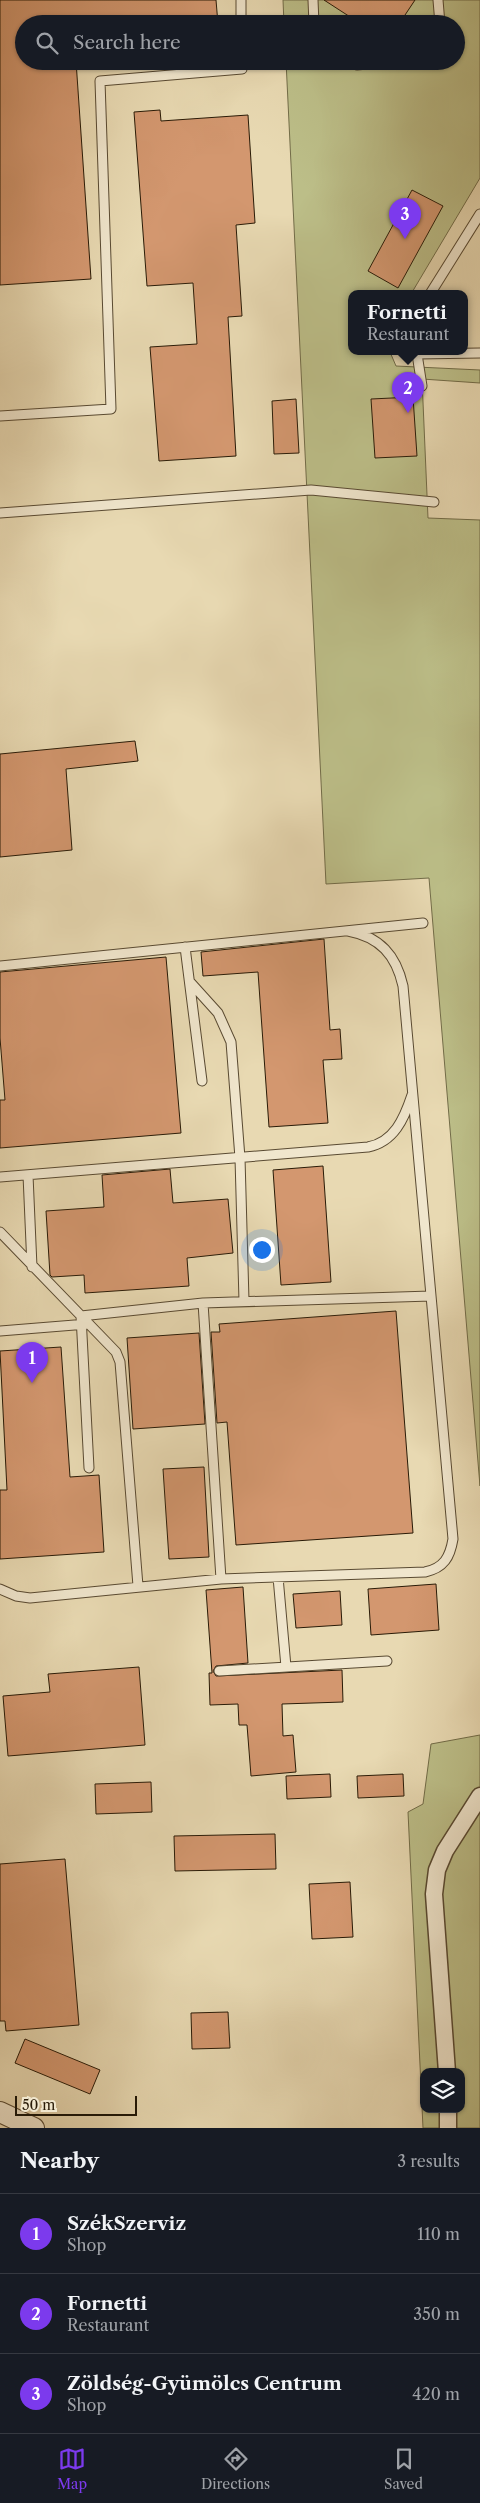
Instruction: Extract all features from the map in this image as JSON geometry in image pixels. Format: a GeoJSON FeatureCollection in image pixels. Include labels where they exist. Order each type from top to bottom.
{"type":"FeatureCollection","features":[{"type":"Feature","properties":{"kind":"street"},"geometry":{"type":"LineString","coordinates":[[447,2068],[434,1894],[437,1870],[445,1851],[480,1796]]}},
{"type":"Feature","properties":{"kind":"street"},"geometry":{"type":"LineString","coordinates":[[0,2112],[34,2128]]}},
{"type":"Feature","properties":{"kind":"street"},"geometry":{"type":"LineString","coordinates":[[448,2113],[448,2128]]}},
{"type":"Feature","properties":{"kind":"lane"},"geometry":{"type":"LineString","coordinates":[[241,0],[241,15]]}},
{"type":"Feature","properties":{"kind":"lane"},"geometry":{"type":"LineString","coordinates":[[313,0],[314,15]]}},
{"type":"Feature","properties":{"kind":"lane"},"geometry":{"type":"LineString","coordinates":[[438,0],[439,15]]}},
{"type":"Feature","properties":{"kind":"lane"},"geometry":{"type":"LineString","coordinates":[[0,416],[110,409],[100,81],[230,70]]}},
{"type":"Feature","properties":{"kind":"lane"},"geometry":{"type":"LineString","coordinates":[[432,290],[480,214]]}},
{"type":"Feature","properties":{"kind":"lane"},"geometry":{"type":"LineString","coordinates":[[417,355],[422,386]]}},
{"type":"Feature","properties":{"kind":"lane"},"geometry":{"type":"LineString","coordinates":[[0,513],[311,490],[434,502]]}},
{"type":"Feature","properties":{"kind":"lane"},"geometry":{"type":"LineString","coordinates":[[0,966],[423,923]]}},
{"type":"Feature","properties":{"kind":"lane"},"geometry":{"type":"LineString","coordinates":[[0,1589],[16,1596],[30,1598],[221,1579],[425,1572],[434,1570],[448,1557],[453,1539],[403,986],[396,962],[384,947],[372,938],[348,931]]}},
{"type":"Feature","properties":{"kind":"lane"},"geometry":{"type":"LineString","coordinates":[[185,948],[202,1081]]}},
{"type":"Feature","properties":{"kind":"lane"},"geometry":{"type":"LineString","coordinates":[[190,982],[218,1013],[231,1042],[240,1158],[244,1301]]}},
{"type":"Feature","properties":{"kind":"lane"},"geometry":{"type":"LineString","coordinates":[[0,1177],[378,1145],[386,1142],[399,1125],[413,1090]]}},
{"type":"Feature","properties":{"kind":"lane"},"geometry":{"type":"LineString","coordinates":[[28,1175],[32,1267]]}},
{"type":"Feature","properties":{"kind":"lane"},"geometry":{"type":"LineString","coordinates":[[0,1232],[84,1322],[116,1352],[120,1362],[138,1586]]}},
{"type":"Feature","properties":{"kind":"lane"},"geometry":{"type":"LineString","coordinates":[[0,1331],[84,1322],[203,1303],[431,1296]]}},
{"type":"Feature","properties":{"kind":"lane"},"geometry":{"type":"LineString","coordinates":[[203,1303],[221,1579]]}},
{"type":"Feature","properties":{"kind":"lane"},"geometry":{"type":"LineString","coordinates":[[84,1322],[89,1468]]}},
{"type":"Feature","properties":{"kind":"lane"},"geometry":{"type":"LineString","coordinates":[[278,1577],[286,1667]]}},
{"type":"Feature","properties":{"kind":"lane"},"geometry":{"type":"LineString","coordinates":[[219,1671],[387,1661]]}},
{"type":"Feature","properties":{"kind":"green space"},"geometry":{"type":"Polygon","coordinates":[[[283,0],[480,0],[480,178],[413,290],[348,290],[348,355],[391,355],[396,366],[480,370],[480,383],[422,379],[428,518],[480,520],[480,1486],[429,878],[326,884],[286,70],[465,70],[465,15],[284,15],[283,0]]]}},
{"type":"Feature","properties":{"kind":"green space"},"geometry":{"type":"Polygon","coordinates":[[[480,1735],[480,2128],[423,2128],[422,2113],[465,2113],[465,2068],[420,2068],[408,1812],[423,1804],[431,1744],[480,1735]]]}},
{"type":"Feature","properties":{"kind":"building"},"geometry":{"type":"Polygon","coordinates":[[[0,0],[216,0],[217,15],[15,15],[15,70],[77,70],[91,279],[0,285],[0,0]]]}},
{"type":"Feature","properties":{"kind":"building"},"geometry":{"type":"Polygon","coordinates":[[[324,0],[415,0],[405,15],[347,15],[324,0]]]}},
{"type":"Feature","properties":{"kind":"building"},"geometry":{"type":"Polygon","coordinates":[[[160,110],[161,121],[248,115],[255,223],[236,225],[242,316],[228,317],[236,456],[159,461],[150,347],[197,344],[193,283],[147,286],[134,112],[160,110]]]}},
{"type":"Feature","properties":{"kind":"building"},"geometry":{"type":"Polygon","coordinates":[[[412,190],[443,206],[398,288],[368,271],[412,190]]]}},
{"type":"Feature","properties":{"kind":"building"},"geometry":{"type":"Polygon","coordinates":[[[413,397],[417,456],[375,458],[371,399],[413,397]]]}},
{"type":"Feature","properties":{"kind":"building"},"geometry":{"type":"Polygon","coordinates":[[[296,399],[299,453],[274,454],[272,401],[296,399]]]}},
{"type":"Feature","properties":{"kind":"building"},"geometry":{"type":"Polygon","coordinates":[[[135,741],[138,761],[66,769],[72,850],[0,857],[0,754],[135,741]]]}},
{"type":"Feature","properties":{"kind":"building"},"geometry":{"type":"Polygon","coordinates":[[[324,939],[330,1030],[340,1029],[342,1059],[323,1060],[328,1123],[269,1127],[258,972],[203,976],[201,952],[324,939]]]}},
{"type":"Feature","properties":{"kind":"building"},"geometry":{"type":"Polygon","coordinates":[[[166,957],[181,1133],[0,1148],[0,1100],[5,1100],[0,1038],[0,972],[166,957]]]}},
{"type":"Feature","properties":{"kind":"building"},"geometry":{"type":"Polygon","coordinates":[[[323,1166],[331,1282],[281,1285],[273,1170],[323,1166]]]}},
{"type":"Feature","properties":{"kind":"building"},"geometry":{"type":"Polygon","coordinates":[[[170,1169],[173,1203],[228,1199],[233,1253],[187,1258],[189,1286],[85,1293],[84,1275],[52,1277],[50,1275],[46,1211],[104,1207],[102,1175],[170,1169]]]}},
{"type":"Feature","properties":{"kind":"building"},"geometry":{"type":"Polygon","coordinates":[[[396,1311],[413,1533],[236,1545],[227,1422],[217,1423],[211,1332],[220,1332],[219,1324],[396,1311]]]}},
{"type":"Feature","properties":{"kind":"building"},"geometry":{"type":"Polygon","coordinates":[[[199,1333],[205,1424],[133,1429],[127,1338],[199,1333]]]}},
{"type":"Feature","properties":{"kind":"building"},"geometry":{"type":"Polygon","coordinates":[[[61,1347],[70,1477],[99,1475],[104,1552],[0,1559],[0,1490],[7,1490],[0,1351],[61,1347]]]}},
{"type":"Feature","properties":{"kind":"building"},"geometry":{"type":"Polygon","coordinates":[[[204,1467],[209,1557],[169,1559],[163,1469],[204,1467]]]}},
{"type":"Feature","properties":{"kind":"building"},"geometry":{"type":"Polygon","coordinates":[[[436,1584],[439,1630],[371,1635],[368,1589],[436,1584]]]}},
{"type":"Feature","properties":{"kind":"building"},"geometry":{"type":"Polygon","coordinates":[[[243,1587],[248,1663],[216,1666],[213,1671],[216,1676],[342,1670],[343,1702],[282,1704],[283,1736],[293,1735],[296,1772],[251,1776],[247,1725],[239,1725],[238,1704],[210,1705],[209,1673],[212,1673],[206,1590],[243,1587]]]}},
{"type":"Feature","properties":{"kind":"building"},"geometry":{"type":"Polygon","coordinates":[[[340,1591],[342,1625],[296,1628],[293,1594],[340,1591]]]}},
{"type":"Feature","properties":{"kind":"building"},"geometry":{"type":"Polygon","coordinates":[[[139,1667],[145,1745],[8,1756],[3,1696],[50,1692],[48,1674],[139,1667]]]}},
{"type":"Feature","properties":{"kind":"building"},"geometry":{"type":"Polygon","coordinates":[[[330,1774],[331,1797],[287,1799],[286,1776],[330,1774]]]}},
{"type":"Feature","properties":{"kind":"building"},"geometry":{"type":"Polygon","coordinates":[[[403,1774],[404,1796],[358,1798],[357,1776],[403,1774]]]}},
{"type":"Feature","properties":{"kind":"building"},"geometry":{"type":"Polygon","coordinates":[[[151,1782],[152,1812],[96,1814],[95,1784],[151,1782]]]}},
{"type":"Feature","properties":{"kind":"building"},"geometry":{"type":"Polygon","coordinates":[[[275,1834],[276,1869],[175,1871],[174,1836],[275,1834]]]}},
{"type":"Feature","properties":{"kind":"building"},"geometry":{"type":"Polygon","coordinates":[[[65,1859],[79,2025],[6,2031],[5,2021],[0,2021],[0,1864],[65,1859]]]}},
{"type":"Feature","properties":{"kind":"building"},"geometry":{"type":"Polygon","coordinates":[[[350,1882],[353,1937],[312,1939],[309,1884],[350,1882]]]}},
{"type":"Feature","properties":{"kind":"building"},"geometry":{"type":"Polygon","coordinates":[[[228,2012],[230,2048],[192,2049],[191,2013],[228,2012]]]}},
{"type":"Feature","properties":{"kind":"building"},"geometry":{"type":"Polygon","coordinates":[[[25,2039],[100,2070],[90,2094],[15,2063],[25,2039]]]}},
{"type":"Feature","properties":{"kind":"place","name":"Zöldség-Gyümölcs Centrum"},"geometry":{"type":"Point","coordinates":[405,239]}},
{"type":"Feature","properties":{"kind":"place","name":"Fornetti"},"geometry":{"type":"Point","coordinates":[408,413]}},
{"type":"Feature","properties":{"kind":"place","name":"SzékSzerviz"},"geometry":{"type":"Point","coordinates":[32,1383]}}]}
